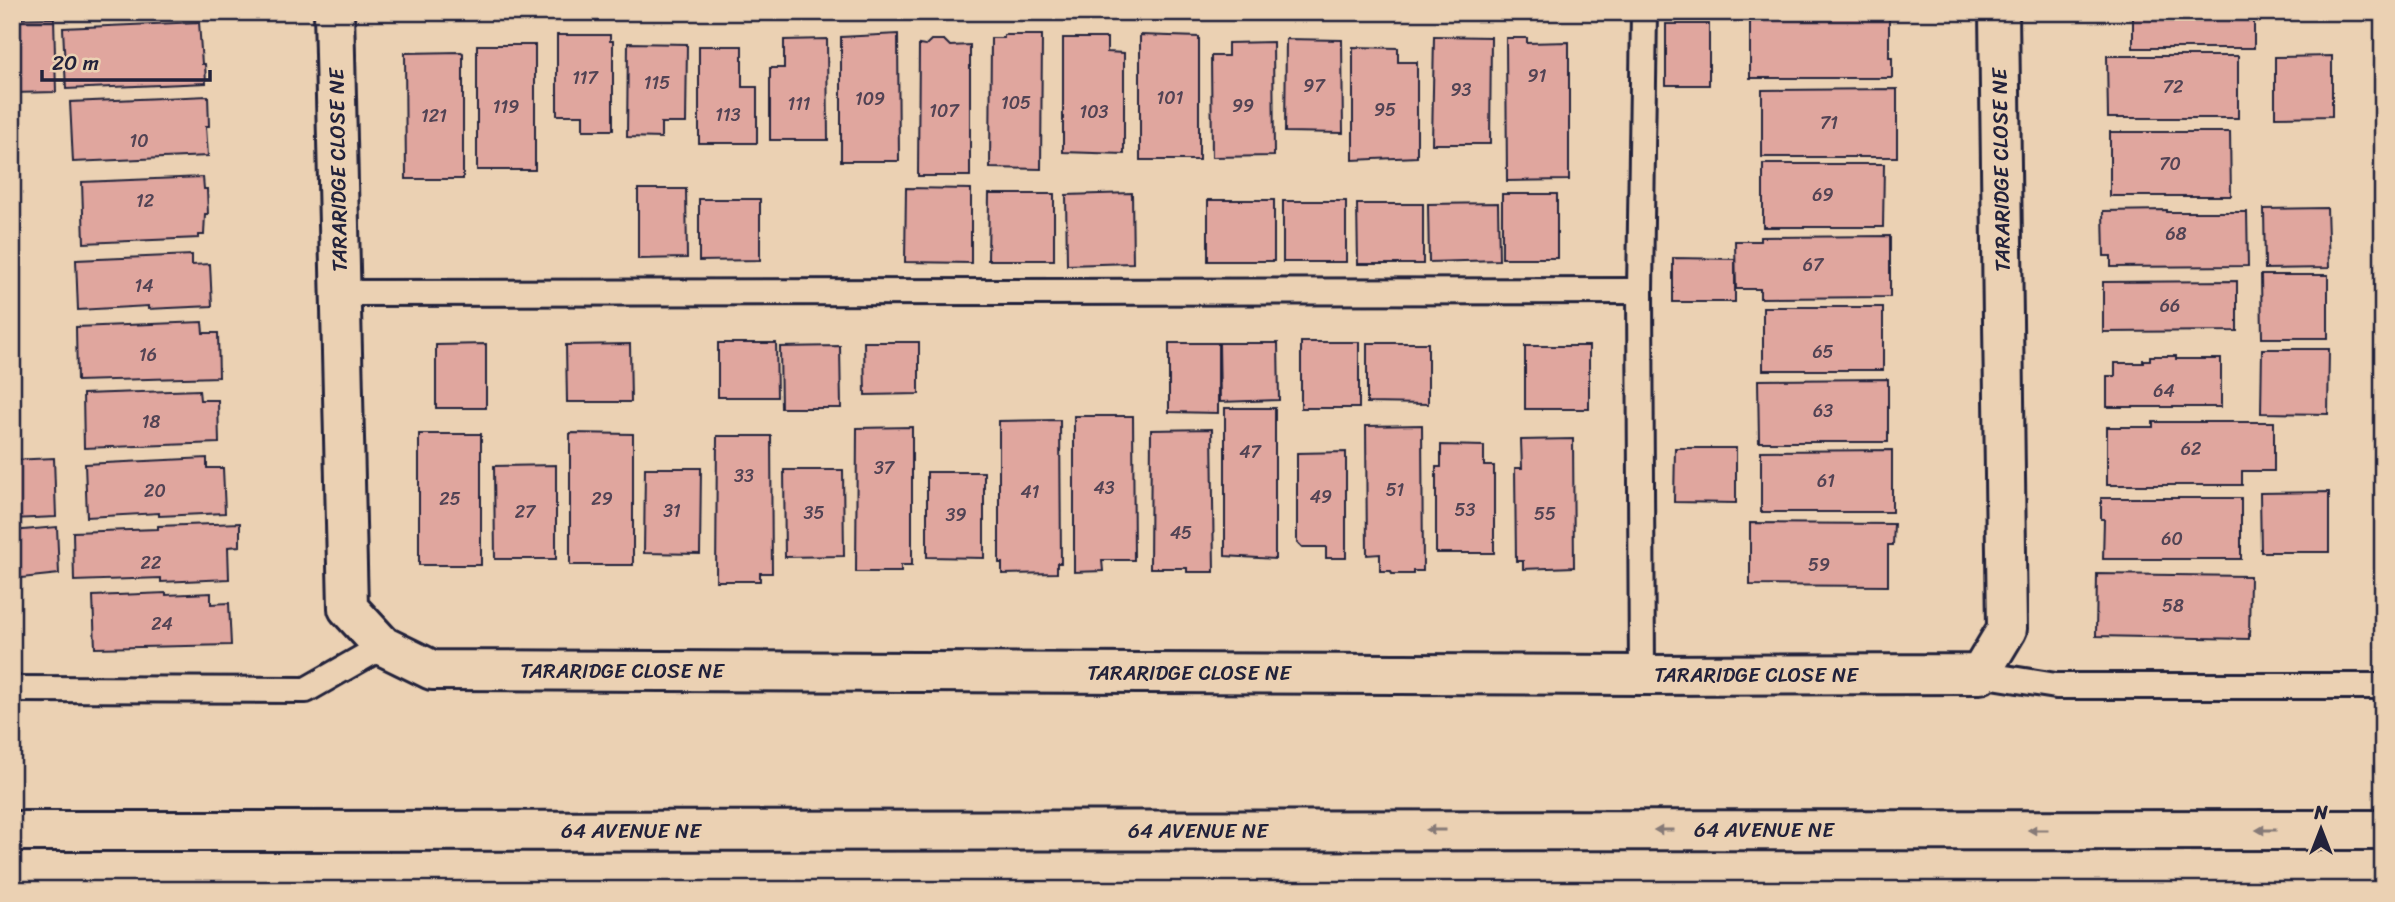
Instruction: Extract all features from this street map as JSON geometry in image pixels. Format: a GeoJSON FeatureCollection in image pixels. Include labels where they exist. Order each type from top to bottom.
{"type":"FeatureCollection","features":[{"type":"Feature","properties":{"kind":"street","name":"TARARIDGE CLOSE NE"},"geometry":{"type":"LineString","coordinates":[[334,12],[348,608],[383,646],[432,670],[1642,676],[1979,674],[2007,629],[1999,12]]}},
{"type":"Feature","properties":{"kind":"street","name":"64 AVENUE NE"},"geometry":{"type":"LineString","coordinates":[[12,831],[2383,830]]}},
{"type":"Feature","properties":{"kind":"lane"},"geometry":{"type":"LineString","coordinates":[[1642,676],[1640,291],[1644,12]]}},
{"type":"Feature","properties":{"kind":"lane"},"geometry":{"type":"LineString","coordinates":[[340,293],[1640,291]]}},
{"type":"Feature","properties":{"kind":"lane"},"geometry":{"type":"LineString","coordinates":[[12,689],[306,690],[383,646]]}},
{"type":"Feature","properties":{"kind":"lane"},"geometry":{"type":"LineString","coordinates":[[1979,674],[2056,686],[2383,686]]}},
{"type":"Feature","properties":{"kind":"building"},"geometry":{"type":"Polygon","coordinates":[[[2133,12],[2254,12],[2254,48],[2133,48],[2133,12]]]}},
{"type":"Feature","properties":{"kind":"building"},"geometry":{"type":"Polygon","coordinates":[[[1750,17],[1889,17],[1892,78],[1750,78],[1750,17]]]}},
{"type":"Feature","properties":{"kind":"building"},"geometry":{"type":"Polygon","coordinates":[[[54,18],[56,92],[12,93],[12,19],[54,18]]]}},
{"type":"Feature","properties":{"kind":"building"},"geometry":{"type":"Polygon","coordinates":[[[199,22],[206,83],[66,89],[63,28],[199,22]]]}},
{"type":"Feature","properties":{"kind":"building"},"geometry":{"type":"Polygon","coordinates":[[[1666,24],[1709,24],[1709,85],[1666,85],[1666,24]]]}},
{"type":"Feature","properties":{"kind":"building"},"geometry":{"type":"Polygon","coordinates":[[[898,34],[899,161],[841,161],[841,37],[898,34]]]}},
{"type":"Feature","properties":{"kind":"building"},"geometry":{"type":"Polygon","coordinates":[[[557,35],[610,35],[610,41],[613,41],[613,130],[583,130],[583,115],[557,115],[557,35]]]}},
{"type":"Feature","properties":{"kind":"building"},"geometry":{"type":"Polygon","coordinates":[[[1004,35],[1042,35],[1041,169],[990,168],[991,38],[1004,38],[1004,35]]]}},
{"type":"Feature","properties":{"kind":"building"},"geometry":{"type":"Polygon","coordinates":[[[1140,35],[1199,37],[1199,160],[1140,160],[1140,35]]]}},
{"type":"Feature","properties":{"kind":"building"},"geometry":{"type":"Polygon","coordinates":[[[1434,36],[1491,37],[1490,144],[1432,144],[1434,36]]]}},
{"type":"Feature","properties":{"kind":"building"},"geometry":{"type":"Polygon","coordinates":[[[1063,38],[1107,38],[1107,52],[1124,53],[1124,154],[1063,152],[1063,38]]]}},
{"type":"Feature","properties":{"kind":"building"},"geometry":{"type":"Polygon","coordinates":[[[1506,38],[1527,38],[1527,43],[1569,42],[1569,180],[1507,181],[1506,38]]]}},
{"type":"Feature","properties":{"kind":"building"},"geometry":{"type":"Polygon","coordinates":[[[827,39],[828,140],[770,140],[770,68],[784,68],[784,40],[827,39]]]}},
{"type":"Feature","properties":{"kind":"building"},"geometry":{"type":"Polygon","coordinates":[[[1286,39],[1342,40],[1343,133],[1285,132],[1286,39]]]}},
{"type":"Feature","properties":{"kind":"building"},"geometry":{"type":"Polygon","coordinates":[[[931,40],[944,40],[950,46],[970,45],[970,176],[918,176],[919,45],[925,46],[931,40]]]}},
{"type":"Feature","properties":{"kind":"building"},"geometry":{"type":"Polygon","coordinates":[[[1273,42],[1274,156],[1212,157],[1211,56],[1228,56],[1228,43],[1273,42]]]}},
{"type":"Feature","properties":{"kind":"building"},"geometry":{"type":"Polygon","coordinates":[[[628,43],[687,44],[686,123],[661,123],[661,138],[627,137],[628,43]]]}},
{"type":"Feature","properties":{"kind":"building"},"geometry":{"type":"Polygon","coordinates":[[[477,45],[535,45],[535,170],[477,170],[477,45]]]}},
{"type":"Feature","properties":{"kind":"building"},"geometry":{"type":"Polygon","coordinates":[[[699,46],[742,46],[742,87],[757,87],[757,143],[699,143],[699,46]]]}},
{"type":"Feature","properties":{"kind":"building"},"geometry":{"type":"Polygon","coordinates":[[[1353,47],[1398,48],[1398,62],[1417,62],[1417,157],[1353,160],[1353,47]]]}},
{"type":"Feature","properties":{"kind":"building"},"geometry":{"type":"Polygon","coordinates":[[[461,52],[463,179],[406,179],[405,53],[461,52]]]}},
{"type":"Feature","properties":{"kind":"building"},"geometry":{"type":"Polygon","coordinates":[[[2107,56],[2238,56],[2238,118],[2108,118],[2107,56]]]}},
{"type":"Feature","properties":{"kind":"building"},"geometry":{"type":"Polygon","coordinates":[[[2332,56],[2332,116],[2275,117],[2275,57],[2332,56]]]}},
{"type":"Feature","properties":{"kind":"building"},"geometry":{"type":"Polygon","coordinates":[[[1897,89],[1897,157],[1762,157],[1762,90],[1897,89]]]}},
{"type":"Feature","properties":{"kind":"building"},"geometry":{"type":"Polygon","coordinates":[[[208,96],[208,156],[73,162],[70,102],[208,96]]]}},
{"type":"Feature","properties":{"kind":"building"},"geometry":{"type":"Polygon","coordinates":[[[2110,132],[2230,132],[2231,196],[2110,196],[2110,132]]]}},
{"type":"Feature","properties":{"kind":"building"},"geometry":{"type":"Polygon","coordinates":[[[1763,164],[1884,164],[1883,227],[1763,227],[1763,164]]]}},
{"type":"Feature","properties":{"kind":"building"},"geometry":{"type":"Polygon","coordinates":[[[203,177],[204,189],[207,189],[208,214],[205,214],[204,235],[199,235],[199,238],[84,243],[82,182],[203,177]]]}},
{"type":"Feature","properties":{"kind":"building"},"geometry":{"type":"Polygon","coordinates":[[[906,188],[971,189],[971,263],[905,262],[906,188]]]}},
{"type":"Feature","properties":{"kind":"building"},"geometry":{"type":"Polygon","coordinates":[[[638,189],[686,189],[687,258],[638,259],[638,189]]]}},
{"type":"Feature","properties":{"kind":"building"},"geometry":{"type":"Polygon","coordinates":[[[1132,193],[1133,263],[1067,265],[1066,195],[1132,193]]]}},
{"type":"Feature","properties":{"kind":"building"},"geometry":{"type":"Polygon","coordinates":[[[989,194],[1054,194],[1054,260],[988,260],[989,194]]]}},
{"type":"Feature","properties":{"kind":"building"},"geometry":{"type":"Polygon","coordinates":[[[1502,194],[1557,194],[1557,258],[1502,258],[1502,194]]]}},
{"type":"Feature","properties":{"kind":"building"},"geometry":{"type":"Polygon","coordinates":[[[699,199],[760,199],[760,260],[699,261],[699,199]]]}},
{"type":"Feature","properties":{"kind":"building"},"geometry":{"type":"Polygon","coordinates":[[[1208,200],[1274,200],[1274,261],[1208,261],[1208,200]]]}},
{"type":"Feature","properties":{"kind":"building"},"geometry":{"type":"Polygon","coordinates":[[[1283,201],[1346,201],[1346,262],[1283,262],[1283,201]]]}},
{"type":"Feature","properties":{"kind":"building"},"geometry":{"type":"Polygon","coordinates":[[[1498,203],[1499,260],[1429,262],[1428,204],[1498,203]]]}},
{"type":"Feature","properties":{"kind":"building"},"geometry":{"type":"Polygon","coordinates":[[[1357,204],[1423,204],[1423,264],[1358,264],[1357,204]]]}},
{"type":"Feature","properties":{"kind":"building"},"geometry":{"type":"Polygon","coordinates":[[[2327,208],[2329,268],[2265,269],[2264,209],[2327,208]]]}},
{"type":"Feature","properties":{"kind":"building"},"geometry":{"type":"Polygon","coordinates":[[[2103,211],[2247,212],[2248,266],[2111,267],[2111,256],[2104,256],[2103,211]]]}},
{"type":"Feature","properties":{"kind":"building"},"geometry":{"type":"Polygon","coordinates":[[[1890,236],[1890,297],[1760,298],[1760,289],[1736,289],[1735,241],[1760,241],[1760,237],[1890,236]]]}},
{"type":"Feature","properties":{"kind":"building"},"geometry":{"type":"Polygon","coordinates":[[[192,255],[192,265],[210,264],[212,306],[78,310],[76,260],[192,255]]]}},
{"type":"Feature","properties":{"kind":"building"},"geometry":{"type":"Polygon","coordinates":[[[1673,258],[1735,259],[1735,302],[1673,302],[1673,258]]]}},
{"type":"Feature","properties":{"kind":"building"},"geometry":{"type":"Polygon","coordinates":[[[2261,275],[2328,275],[2328,338],[2262,338],[2261,275]]]}},
{"type":"Feature","properties":{"kind":"building"},"geometry":{"type":"Polygon","coordinates":[[[2237,281],[2237,331],[2103,332],[2103,282],[2237,281]]]}},
{"type":"Feature","properties":{"kind":"building"},"geometry":{"type":"Polygon","coordinates":[[[1763,307],[1883,307],[1883,370],[1763,370],[1763,307]]]}},
{"type":"Feature","properties":{"kind":"building"},"geometry":{"type":"Polygon","coordinates":[[[202,322],[203,333],[218,333],[219,377],[77,381],[76,327],[202,322]]]}},
{"type":"Feature","properties":{"kind":"building"},"geometry":{"type":"Polygon","coordinates":[[[864,342],[919,342],[919,394],[865,395],[864,342]]]}},
{"type":"Feature","properties":{"kind":"building"},"geometry":{"type":"Polygon","coordinates":[[[1301,342],[1359,342],[1359,408],[1301,408],[1301,342]]]}},
{"type":"Feature","properties":{"kind":"building"},"geometry":{"type":"Polygon","coordinates":[[[718,343],[776,343],[777,397],[718,397],[718,343]]]}},
{"type":"Feature","properties":{"kind":"building"},"geometry":{"type":"Polygon","coordinates":[[[1169,343],[1218,343],[1218,413],[1169,412],[1169,343]]]}},
{"type":"Feature","properties":{"kind":"building"},"geometry":{"type":"Polygon","coordinates":[[[1219,343],[1278,343],[1279,400],[1220,402],[1219,343]]]}},
{"type":"Feature","properties":{"kind":"building"},"geometry":{"type":"Polygon","coordinates":[[[1367,343],[1428,343],[1428,404],[1367,403],[1367,343]]]}},
{"type":"Feature","properties":{"kind":"building"},"geometry":{"type":"Polygon","coordinates":[[[486,344],[486,408],[436,408],[436,345],[486,344]]]}},
{"type":"Feature","properties":{"kind":"building"},"geometry":{"type":"Polygon","coordinates":[[[630,344],[631,402],[567,402],[566,345],[630,344]]]}},
{"type":"Feature","properties":{"kind":"building"},"geometry":{"type":"Polygon","coordinates":[[[840,346],[841,408],[781,408],[780,347],[840,346]]]}},
{"type":"Feature","properties":{"kind":"building"},"geometry":{"type":"Polygon","coordinates":[[[1525,346],[1589,346],[1589,409],[1525,409],[1525,346]]]}},
{"type":"Feature","properties":{"kind":"building"},"geometry":{"type":"Polygon","coordinates":[[[2262,349],[2329,349],[2328,414],[2261,413],[2262,349]]]}},
{"type":"Feature","properties":{"kind":"building"},"geometry":{"type":"Polygon","coordinates":[[[2150,356],[2221,359],[2221,407],[2107,407],[2107,376],[2115,376],[2115,363],[2143,363],[2143,360],[2150,360],[2150,356]]]}},
{"type":"Feature","properties":{"kind":"building"},"geometry":{"type":"Polygon","coordinates":[[[1888,379],[1888,442],[1759,442],[1758,380],[1888,379]]]}},
{"type":"Feature","properties":{"kind":"building"},"geometry":{"type":"Polygon","coordinates":[[[199,390],[200,400],[218,400],[219,443],[84,448],[83,394],[199,390]]]}},
{"type":"Feature","properties":{"kind":"building"},"geometry":{"type":"Polygon","coordinates":[[[1225,408],[1275,408],[1275,559],[1225,556],[1225,408]]]}},
{"type":"Feature","properties":{"kind":"building"},"geometry":{"type":"Polygon","coordinates":[[[1074,416],[1133,416],[1134,560],[1102,560],[1103,571],[1074,572],[1074,416]]]}},
{"type":"Feature","properties":{"kind":"building"},"geometry":{"type":"Polygon","coordinates":[[[1060,420],[1061,563],[1057,563],[1057,573],[1002,574],[1002,563],[999,563],[999,421],[1060,420]]]}},
{"type":"Feature","properties":{"kind":"building"},"geometry":{"type":"Polygon","coordinates":[[[2153,422],[2274,422],[2274,471],[2242,471],[2242,485],[2107,485],[2107,427],[2153,427],[2153,422]]]}},
{"type":"Feature","properties":{"kind":"building"},"geometry":{"type":"Polygon","coordinates":[[[1422,425],[1423,571],[1392,574],[1391,571],[1380,571],[1380,554],[1367,555],[1366,426],[1422,425]]]}},
{"type":"Feature","properties":{"kind":"building"},"geometry":{"type":"Polygon","coordinates":[[[912,427],[912,565],[901,565],[901,572],[856,572],[857,428],[912,427]]]}},
{"type":"Feature","properties":{"kind":"building"},"geometry":{"type":"Polygon","coordinates":[[[1212,429],[1214,572],[1187,572],[1187,568],[1150,568],[1151,430],[1212,429]]]}},
{"type":"Feature","properties":{"kind":"building"},"geometry":{"type":"Polygon","coordinates":[[[570,433],[633,434],[633,565],[570,565],[570,433]]]}},
{"type":"Feature","properties":{"kind":"building"},"geometry":{"type":"Polygon","coordinates":[[[419,434],[481,434],[481,565],[419,565],[419,434]]]}},
{"type":"Feature","properties":{"kind":"building"},"geometry":{"type":"Polygon","coordinates":[[[717,436],[771,436],[772,573],[760,573],[760,581],[716,581],[717,436]]]}},
{"type":"Feature","properties":{"kind":"building"},"geometry":{"type":"Polygon","coordinates":[[[1573,439],[1574,567],[1523,569],[1523,561],[1516,561],[1515,468],[1522,468],[1521,440],[1573,439]]]}},
{"type":"Feature","properties":{"kind":"building"},"geometry":{"type":"Polygon","coordinates":[[[1441,445],[1484,446],[1484,466],[1494,466],[1494,553],[1436,553],[1436,467],[1441,467],[1441,445]]]}},
{"type":"Feature","properties":{"kind":"building"},"geometry":{"type":"Polygon","coordinates":[[[1675,448],[1736,448],[1736,503],[1674,502],[1675,448]]]}},
{"type":"Feature","properties":{"kind":"building"},"geometry":{"type":"Polygon","coordinates":[[[1892,450],[1892,512],[1761,512],[1761,451],[1892,450]]]}},
{"type":"Feature","properties":{"kind":"building"},"geometry":{"type":"Polygon","coordinates":[[[1346,452],[1346,558],[1326,558],[1326,547],[1302,547],[1297,542],[1297,453],[1346,452]]]}},
{"type":"Feature","properties":{"kind":"building"},"geometry":{"type":"Polygon","coordinates":[[[54,458],[56,517],[12,519],[12,460],[54,458]]]}},
{"type":"Feature","properties":{"kind":"building"},"geometry":{"type":"Polygon","coordinates":[[[207,458],[207,468],[223,468],[225,513],[87,517],[85,464],[207,458]]]}},
{"type":"Feature","properties":{"kind":"building"},"geometry":{"type":"Polygon","coordinates":[[[556,465],[556,559],[495,559],[494,466],[556,465]]]}},
{"type":"Feature","properties":{"kind":"building"},"geometry":{"type":"Polygon","coordinates":[[[645,468],[701,468],[700,554],[644,553],[645,468]]]}},
{"type":"Feature","properties":{"kind":"building"},"geometry":{"type":"Polygon","coordinates":[[[784,470],[843,470],[844,556],[785,557],[784,470]]]}},
{"type":"Feature","properties":{"kind":"building"},"geometry":{"type":"Polygon","coordinates":[[[927,472],[984,472],[984,558],[927,557],[927,472]]]}},
{"type":"Feature","properties":{"kind":"building"},"geometry":{"type":"Polygon","coordinates":[[[2329,492],[2329,552],[2261,552],[2260,493],[2329,492]]]}},
{"type":"Feature","properties":{"kind":"building"},"geometry":{"type":"Polygon","coordinates":[[[2101,498],[2241,498],[2241,559],[2103,559],[2104,519],[2101,519],[2101,498]]]}},
{"type":"Feature","properties":{"kind":"building"},"geometry":{"type":"Polygon","coordinates":[[[240,523],[240,546],[228,547],[229,579],[161,582],[161,578],[74,581],[73,532],[240,523]]]}},
{"type":"Feature","properties":{"kind":"building"},"geometry":{"type":"Polygon","coordinates":[[[1750,523],[1894,524],[1893,545],[1888,545],[1888,586],[1750,585],[1750,523]]]}},
{"type":"Feature","properties":{"kind":"building"},"geometry":{"type":"Polygon","coordinates":[[[57,527],[59,574],[12,579],[12,531],[57,527]]]}},
{"type":"Feature","properties":{"kind":"building"},"geometry":{"type":"Polygon","coordinates":[[[2097,574],[2250,576],[2249,639],[2096,636],[2097,574]]]}},
{"type":"Feature","properties":{"kind":"building"},"geometry":{"type":"Polygon","coordinates":[[[211,593],[211,604],[229,603],[231,645],[95,648],[93,596],[211,593]]]}}]}
